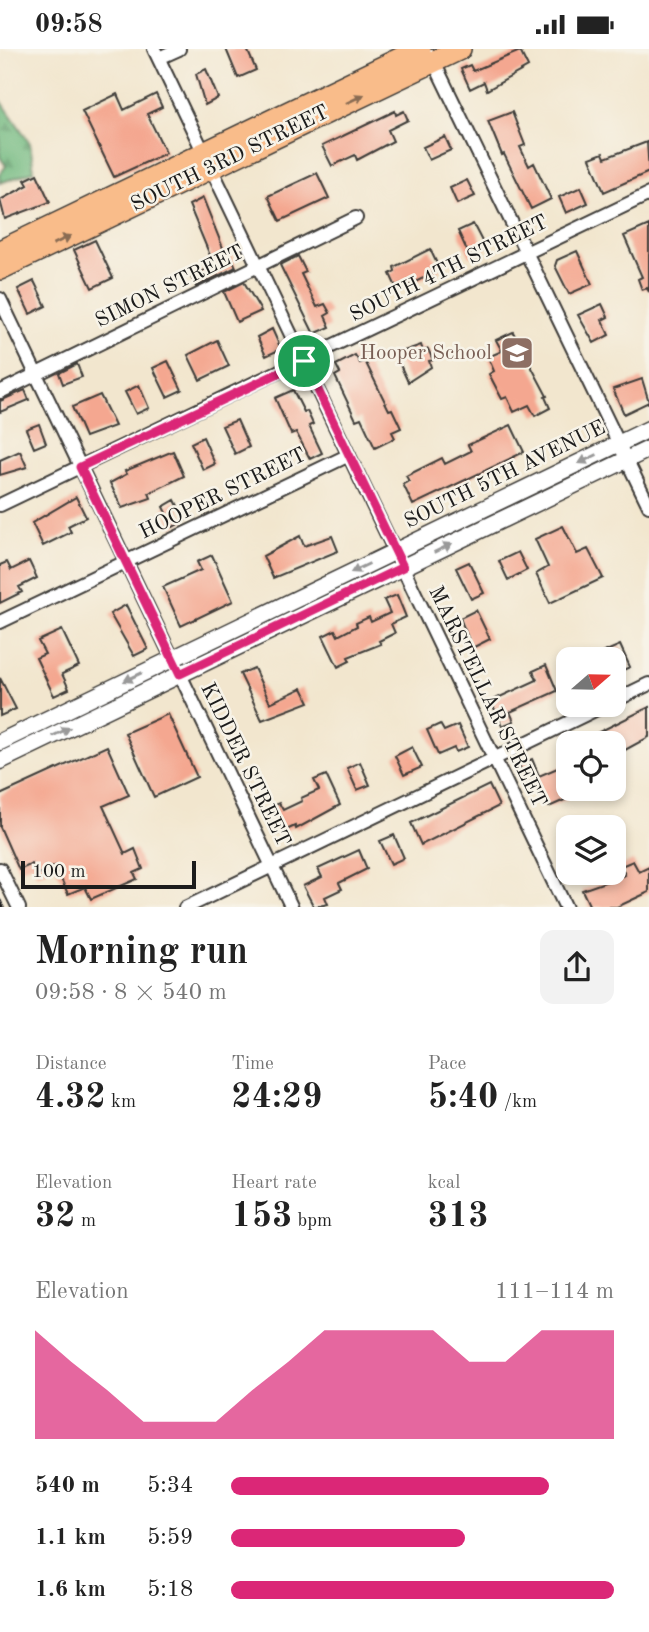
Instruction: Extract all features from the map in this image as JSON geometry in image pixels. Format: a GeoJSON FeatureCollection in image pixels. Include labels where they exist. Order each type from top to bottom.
{"type":"FeatureCollection","features":[{"type":"Feature","properties":{"kind":"highway","name":"SOUTH 3RD STREET"},"geometry":{"type":"LineString","coordinates":[[0,269],[208,160],[428,53],[460,49]]}},
{"type":"Feature","properties":{"kind":"highway","name":"SOUTH 3RD STREET"},"geometry":{"type":"LineString","coordinates":[[0,251],[208,160]]}},
{"type":"Feature","properties":{"kind":"street"},"geometry":{"type":"LineString","coordinates":[[156,54],[179,49]]}},
{"type":"Feature","properties":{"kind":"street"},"geometry":{"type":"LineString","coordinates":[[428,53],[649,506]]}},
{"type":"Feature","properties":{"kind":"street","name":"MARSTELLAR STREET"},"geometry":{"type":"LineString","coordinates":[[156,54],[566,907]]}},
{"type":"Feature","properties":{"kind":"street","name":"SOUTH 4TH STREET"},"geometry":{"type":"LineString","coordinates":[[0,505],[649,194]]}},
{"type":"Feature","properties":{"kind":"street","name":"SIMON STREET"},"geometry":{"type":"LineString","coordinates":[[0,391],[356,218]]}},
{"type":"Feature","properties":{"kind":"street","name":"KIDDER STREET"},"geometry":{"type":"LineString","coordinates":[[0,299],[292,907]]}},
{"type":"Feature","properties":{"kind":"street","name":"SOUTH 5TH AVENUE"},"geometry":{"type":"LineString","coordinates":[[0,742],[649,429]]}},
{"type":"Feature","properties":{"kind":"street","name":"SOUTH 5TH AVENUE"},"geometry":{"type":"LineString","coordinates":[[0,761],[649,449]]}},
{"type":"Feature","properties":{"kind":"street","name":"HOOPER STREET"},"geometry":{"type":"LineString","coordinates":[[0,622],[349,455]]}},
{"type":"Feature","properties":{"kind":"street"},"geometry":{"type":"LineString","coordinates":[[626,695],[649,684]]}},
{"type":"Feature","properties":{"kind":"street"},"geometry":{"type":"LineString","coordinates":[[187,907],[580,717]]}},
{"type":"Feature","properties":{"kind":"street"},"geometry":{"type":"LineString","coordinates":[[0,869],[19,907]]}},
{"type":"Feature","properties":{"kind":"green space"},"geometry":{"type":"Polygon","coordinates":[[[0,99],[30,143],[34,171],[0,183],[0,174],[6,166],[0,157],[0,99]]]}},
{"type":"Feature","properties":{"kind":"building"},"geometry":{"type":"Polygon","coordinates":[[[226,49],[247,49],[256,70],[238,78],[226,49]]]}},
{"type":"Feature","properties":{"kind":"building"},"geometry":{"type":"Polygon","coordinates":[[[520,51],[528,67],[487,90],[484,82],[470,89],[461,69],[470,65],[473,71],[520,51]]]}},
{"type":"Feature","properties":{"kind":"building"},"geometry":{"type":"Polygon","coordinates":[[[206,69],[218,98],[205,105],[196,74],[206,69]]]}},
{"type":"Feature","properties":{"kind":"building"},"geometry":{"type":"Polygon","coordinates":[[[117,94],[124,110],[156,94],[162,107],[147,114],[166,153],[114,177],[82,111],[117,94]]]}},
{"type":"Feature","properties":{"kind":"building"},"geometry":{"type":"Polygon","coordinates":[[[395,111],[396,115],[404,111],[408,120],[388,130],[393,141],[357,160],[355,155],[332,166],[322,146],[395,111]]]}},
{"type":"Feature","properties":{"kind":"building"},"geometry":{"type":"Polygon","coordinates":[[[512,112],[525,145],[520,147],[529,166],[534,163],[551,199],[531,209],[504,154],[502,155],[488,121],[512,112]]]}},
{"type":"Feature","properties":{"kind":"building"},"geometry":{"type":"Polygon","coordinates":[[[445,137],[451,150],[429,160],[423,147],[445,137]]]}},
{"type":"Feature","properties":{"kind":"building"},"geometry":{"type":"Polygon","coordinates":[[[647,142],[649,172],[604,192],[590,158],[603,153],[605,158],[647,142]]]}},
{"type":"Feature","properties":{"kind":"building"},"geometry":{"type":"Polygon","coordinates":[[[317,173],[329,198],[280,221],[268,196],[317,173]]]}},
{"type":"Feature","properties":{"kind":"building"},"geometry":{"type":"Polygon","coordinates":[[[37,174],[50,202],[5,219],[0,200],[28,185],[25,180],[37,174]]]}},
{"type":"Feature","properties":{"kind":"building"},"geometry":{"type":"Polygon","coordinates":[[[467,180],[475,196],[457,204],[450,188],[467,180]]]}},
{"type":"Feature","properties":{"kind":"building"},"geometry":{"type":"Polygon","coordinates":[[[581,187],[588,203],[566,213],[559,197],[581,187]]]}},
{"type":"Feature","properties":{"kind":"building"},"geometry":{"type":"Polygon","coordinates":[[[203,198],[227,258],[231,256],[236,267],[196,287],[191,277],[214,265],[189,205],[203,198]]]}},
{"type":"Feature","properties":{"kind":"building"},"geometry":{"type":"Polygon","coordinates":[[[473,224],[486,249],[470,257],[458,231],[473,224]]]}},
{"type":"Feature","properties":{"kind":"building"},"geometry":{"type":"Polygon","coordinates":[[[649,225],[649,292],[647,288],[642,290],[638,279],[642,277],[624,236],[649,225]]]}},
{"type":"Feature","properties":{"kind":"building"},"geometry":{"type":"Polygon","coordinates":[[[95,240],[113,278],[92,288],[74,250],[95,240]]]}},
{"type":"Feature","properties":{"kind":"building"},"geometry":{"type":"Polygon","coordinates":[[[430,249],[440,270],[403,288],[401,284],[396,287],[390,274],[395,271],[394,267],[430,249]]]}},
{"type":"Feature","properties":{"kind":"building"},"geometry":{"type":"Polygon","coordinates":[[[577,251],[592,284],[569,294],[555,266],[557,260],[577,251]]]}},
{"type":"Feature","properties":{"kind":"building"},"geometry":{"type":"Polygon","coordinates":[[[298,256],[306,272],[301,274],[317,307],[325,304],[330,313],[325,316],[330,327],[314,334],[280,265],[298,256]]]}},
{"type":"Feature","properties":{"kind":"building"},"geometry":{"type":"Polygon","coordinates":[[[34,281],[46,306],[30,314],[18,289],[34,281]]]}},
{"type":"Feature","properties":{"kind":"building"},"geometry":{"type":"Polygon","coordinates":[[[244,282],[261,311],[237,322],[224,292],[244,282]]]}},
{"type":"Feature","properties":{"kind":"building"},"geometry":{"type":"Polygon","coordinates":[[[602,304],[608,317],[602,320],[609,335],[594,343],[578,315],[602,304]]]}},
{"type":"Feature","properties":{"kind":"building"},"geometry":{"type":"Polygon","coordinates":[[[272,329],[281,349],[266,356],[257,337],[272,329]]]}},
{"type":"Feature","properties":{"kind":"building"},"geometry":{"type":"Polygon","coordinates":[[[513,332],[547,396],[545,397],[550,408],[535,416],[529,405],[514,412],[507,397],[502,399],[489,374],[494,371],[488,357],[502,351],[496,340],[513,332]]]}},
{"type":"Feature","properties":{"kind":"building"},"geometry":{"type":"Polygon","coordinates":[[[217,340],[229,366],[200,380],[188,355],[217,340]]]}},
{"type":"Feature","properties":{"kind":"building"},"geometry":{"type":"Polygon","coordinates":[[[421,345],[423,351],[428,349],[433,360],[429,361],[431,367],[408,382],[395,354],[421,345]]]}},
{"type":"Feature","properties":{"kind":"building"},"geometry":{"type":"Polygon","coordinates":[[[355,355],[360,363],[365,361],[401,428],[392,432],[395,438],[375,448],[361,418],[356,420],[335,376],[340,373],[336,365],[355,355]]]}},
{"type":"Feature","properties":{"kind":"building"},"geometry":{"type":"Polygon","coordinates":[[[168,361],[182,390],[167,397],[153,368],[168,361]]]}},
{"type":"Feature","properties":{"kind":"building"},"geometry":{"type":"Polygon","coordinates":[[[77,364],[82,377],[63,384],[59,373],[77,364]]]}},
{"type":"Feature","properties":{"kind":"building"},"geometry":{"type":"Polygon","coordinates":[[[642,379],[649,402],[624,414],[613,389],[642,379]]]}},
{"type":"Feature","properties":{"kind":"building"},"geometry":{"type":"Polygon","coordinates":[[[139,385],[149,408],[136,414],[125,392],[139,385]]]}},
{"type":"Feature","properties":{"kind":"building"},"geometry":{"type":"Polygon","coordinates":[[[25,390],[29,400],[0,412],[0,401],[25,390]]]}},
{"type":"Feature","properties":{"kind":"building"},"geometry":{"type":"Polygon","coordinates":[[[293,390],[313,424],[309,426],[322,453],[310,459],[296,432],[291,434],[275,398],[293,390]]]}},
{"type":"Feature","properties":{"kind":"building"},"geometry":{"type":"Polygon","coordinates":[[[100,395],[115,426],[85,437],[72,407],[100,395]]]}},
{"type":"Feature","properties":{"kind":"building"},"geometry":{"type":"Polygon","coordinates":[[[237,420],[249,447],[235,454],[222,426],[237,420]]]}},
{"type":"Feature","properties":{"kind":"building"},"geometry":{"type":"Polygon","coordinates":[[[39,424],[46,443],[34,448],[26,429],[39,424]]]}},
{"type":"Feature","properties":{"kind":"building"},"geometry":{"type":"Polygon","coordinates":[[[511,425],[524,452],[413,505],[403,484],[409,481],[406,476],[442,458],[445,464],[471,451],[468,445],[511,425]]]}},
{"type":"Feature","properties":{"kind":"building"},"geometry":{"type":"Polygon","coordinates":[[[203,437],[215,464],[203,470],[191,443],[203,437]]]}},
{"type":"Feature","properties":{"kind":"building"},"geometry":{"type":"Polygon","coordinates":[[[20,451],[27,467],[0,475],[0,460],[20,451]]]}},
{"type":"Feature","properties":{"kind":"building"},"geometry":{"type":"Polygon","coordinates":[[[173,451],[184,476],[149,493],[151,498],[122,508],[110,483],[127,474],[125,471],[173,451]]]}},
{"type":"Feature","properties":{"kind":"building"},"geometry":{"type":"Polygon","coordinates":[[[76,497],[86,517],[68,526],[71,532],[43,546],[32,523],[76,497]]]}},
{"type":"Feature","properties":{"kind":"building"},"geometry":{"type":"Polygon","coordinates":[[[175,500],[185,520],[173,527],[163,507],[175,500]]]}},
{"type":"Feature","properties":{"kind":"building"},"geometry":{"type":"Polygon","coordinates":[[[563,526],[577,554],[588,549],[603,578],[550,603],[536,574],[548,567],[535,539],[563,526]]]}},
{"type":"Feature","properties":{"kind":"building"},"geometry":{"type":"Polygon","coordinates":[[[300,536],[304,546],[332,536],[338,551],[273,578],[263,556],[300,536]]]}},
{"type":"Feature","properties":{"kind":"building"},"geometry":{"type":"Polygon","coordinates":[[[518,552],[527,570],[508,580],[499,561],[518,552]]]}},
{"type":"Feature","properties":{"kind":"building"},"geometry":{"type":"Polygon","coordinates":[[[212,555],[233,601],[181,626],[163,587],[201,570],[197,562],[212,555]]]}},
{"type":"Feature","properties":{"kind":"building"},"geometry":{"type":"Polygon","coordinates":[[[29,561],[37,578],[19,587],[22,592],[0,603],[0,565],[7,562],[11,570],[29,561]]]}},
{"type":"Feature","properties":{"kind":"building"},"geometry":{"type":"Polygon","coordinates":[[[469,562],[484,593],[471,599],[456,568],[469,562]]]}},
{"type":"Feature","properties":{"kind":"building"},"geometry":{"type":"Polygon","coordinates":[[[397,595],[406,617],[391,624],[395,633],[379,641],[381,644],[348,657],[350,661],[338,667],[323,636],[335,630],[338,636],[369,617],[371,622],[390,613],[384,600],[397,595]]]}},
{"type":"Feature","properties":{"kind":"building"},"geometry":{"type":"Polygon","coordinates":[[[126,605],[148,649],[134,656],[110,614],[126,605]]]}},
{"type":"Feature","properties":{"kind":"building"},"geometry":{"type":"Polygon","coordinates":[[[476,610],[490,639],[472,648],[460,618],[476,610]]]}},
{"type":"Feature","properties":{"kind":"building"},"geometry":{"type":"Polygon","coordinates":[[[62,630],[79,666],[62,674],[69,689],[54,696],[36,658],[45,654],[38,641],[62,630]]]}},
{"type":"Feature","properties":{"kind":"building"},"geometry":{"type":"Polygon","coordinates":[[[546,665],[556,691],[510,712],[514,721],[502,726],[491,701],[537,680],[533,671],[546,665]]]}},
{"type":"Feature","properties":{"kind":"building"},"geometry":{"type":"Polygon","coordinates":[[[254,668],[270,703],[302,688],[309,702],[262,720],[240,674],[254,668]]]}},
{"type":"Feature","properties":{"kind":"building"},"geometry":{"type":"Polygon","coordinates":[[[0,678],[16,709],[0,716],[0,678]]]}},
{"type":"Feature","properties":{"kind":"building"},"geometry":{"type":"Polygon","coordinates":[[[649,707],[649,737],[626,749],[626,731],[601,731],[649,707]]]}},
{"type":"Feature","properties":{"kind":"building"},"geometry":{"type":"Polygon","coordinates":[[[168,714],[197,777],[154,797],[125,733],[168,714]]]}},
{"type":"Feature","properties":{"kind":"building"},"geometry":{"type":"Polygon","coordinates":[[[440,724],[444,731],[458,725],[468,747],[456,752],[454,748],[438,755],[427,730],[440,724]]]}},
{"type":"Feature","properties":{"kind":"building"},"geometry":{"type":"Polygon","coordinates":[[[107,746],[129,795],[103,806],[125,854],[135,849],[143,869],[134,873],[137,879],[91,899],[85,887],[68,894],[55,866],[37,875],[32,864],[19,870],[0,827],[0,795],[107,746]]]}},
{"type":"Feature","properties":{"kind":"building"},"geometry":{"type":"Polygon","coordinates":[[[412,747],[422,767],[404,775],[395,756],[412,747]]]}},
{"type":"Feature","properties":{"kind":"building"},"geometry":{"type":"Polygon","coordinates":[[[532,759],[539,776],[556,769],[556,801],[562,801],[549,807],[538,784],[529,788],[519,765],[532,759]]]}},
{"type":"Feature","properties":{"kind":"building"},"geometry":{"type":"Polygon","coordinates":[[[360,762],[370,785],[357,790],[347,768],[360,762]]]}},
{"type":"Feature","properties":{"kind":"building"},"geometry":{"type":"Polygon","coordinates":[[[326,775],[340,805],[296,829],[295,826],[278,834],[266,809],[279,803],[283,810],[302,801],[301,798],[319,790],[314,780],[326,775]]]}},
{"type":"Feature","properties":{"kind":"building"},"geometry":{"type":"Polygon","coordinates":[[[489,785],[499,806],[421,845],[411,823],[489,785]]]}},
{"type":"Feature","properties":{"kind":"building"},"geometry":{"type":"Polygon","coordinates":[[[394,835],[404,858],[391,864],[380,841],[394,835]]]}},
{"type":"Feature","properties":{"kind":"building"},"geometry":{"type":"Polygon","coordinates":[[[359,850],[367,869],[339,883],[342,889],[325,897],[328,904],[314,907],[303,886],[322,877],[318,869],[359,850]]]}},
{"type":"Feature","properties":{"kind":"building"},"geometry":{"type":"Polygon","coordinates":[[[633,861],[639,872],[649,867],[649,892],[617,907],[590,907],[582,890],[596,885],[626,885],[626,864],[633,861]]]}},
{"type":"Feature","properties":{"kind":"railway"},"geometry":{"type":"LineString","coordinates":[[0,901],[3,907]]}},
{"type":"Feature","properties":{"kind":"place","name":"Hooper School"},"geometry":{"type":"Point","coordinates":[517,353]}},
{"type":"Feature","properties":{"kind":"route"},"geometry":{"type":"LineString","coordinates":[[304,361],[403,567],[180,674],[80,467],[304,361]]}}]}
